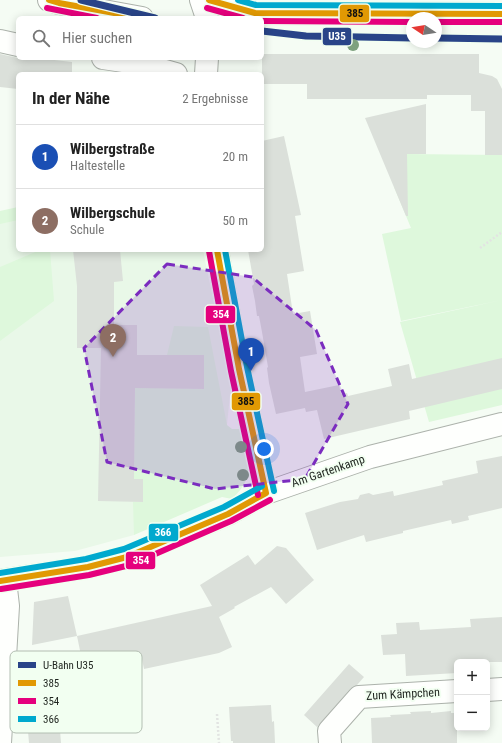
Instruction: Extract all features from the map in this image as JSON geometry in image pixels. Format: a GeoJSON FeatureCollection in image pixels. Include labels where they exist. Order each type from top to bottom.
{"type":"FeatureCollection","features":[{"type":"Feature","properties":{"kind":"street"},"geometry":{"type":"LineString","coordinates":[[49,0],[66,5],[130,16]]}},
{"type":"Feature","properties":{"kind":"street"},"geometry":{"type":"LineString","coordinates":[[201,0],[206,16]]}},
{"type":"Feature","properties":{"kind":"street"},"geometry":{"type":"LineString","coordinates":[[209,0],[245,16],[502,14]]}},
{"type":"Feature","properties":{"kind":"street"},"geometry":{"type":"LineString","coordinates":[[0,41],[16,45]]}},
{"type":"Feature","properties":{"kind":"street"},"geometry":{"type":"LineString","coordinates":[[117,60],[137,63],[169,72]]}},
{"type":"Feature","properties":{"kind":"street"},"geometry":{"type":"LineString","coordinates":[[206,72],[207,60]]}},
{"type":"Feature","properties":{"kind":"street"},"geometry":{"type":"LineString","coordinates":[[217,252],[239,369],[266,492]]}},
{"type":"Feature","properties":{"kind":"street","name":"Am Gartenkamp"},"geometry":{"type":"LineString","coordinates":[[2,581],[88,567],[127,556],[228,514],[266,492],[370,457],[502,424]]}},
{"type":"Feature","properties":{"kind":"street"},"geometry":{"type":"LineString","coordinates":[[0,743],[8,606],[2,581]]}},
{"type":"Feature","properties":{"kind":"street"},"geometry":{"type":"LineString","coordinates":[[490,690],[502,689]]}},
{"type":"Feature","properties":{"kind":"street","name":"Zum Kämpchen"},"geometry":{"type":"LineString","coordinates":[[330,743],[329,731],[359,697],[454,692]]}},
{"type":"Feature","properties":{"kind":"path"},"geometry":{"type":"LineString","coordinates":[[480,248],[502,232]]}},
{"type":"Feature","properties":{"kind":"path"},"geometry":{"type":"LineString","coordinates":[[217,714],[219,743]]}},
{"type":"Feature","properties":{"kind":"highlighted area"},"geometry":{"type":"Polygon","coordinates":[[[167,264],[252,277],[316,330],[348,404],[305,479],[215,489],[107,462],[84,348],[167,264]]]}},
{"type":"Feature","properties":{"kind":"shaded area"},"geometry":{"type":"Polygon","coordinates":[[[16,213],[16,252],[203,252],[231,386],[222,472],[134,535],[75,551],[0,557],[0,217],[16,213]]]}},
{"type":"Feature","properties":{"kind":"green space"},"geometry":{"type":"Polygon","coordinates":[[[407,154],[502,155],[502,300],[401,321],[382,234],[411,228],[394,187],[407,185],[407,154]]]}},
{"type":"Feature","properties":{"kind":"green space"},"geometry":{"type":"Polygon","coordinates":[[[16,207],[16,220],[0,224],[0,211],[16,207]]]}},
{"type":"Feature","properties":{"kind":"green space"},"geometry":{"type":"Polygon","coordinates":[[[35,252],[50,252],[54,301],[0,341],[0,267],[35,252]]]}},
{"type":"Feature","properties":{"kind":"green space"},"geometry":{"type":"Polygon","coordinates":[[[502,300],[502,405],[429,422],[400,322],[502,300]]]}},
{"type":"Feature","properties":{"kind":"green space"},"geometry":{"type":"Polygon","coordinates":[[[174,326],[208,327],[227,425],[232,429],[242,429],[248,458],[248,474],[240,490],[232,499],[222,497],[134,535],[133,502],[142,502],[143,479],[134,479],[135,381],[153,388],[204,389],[204,355],[167,355],[174,326]]]}},
{"type":"Feature","properties":{"kind":"building"},"geometry":{"type":"Polygon","coordinates":[[[0,54],[16,58],[16,60],[54,60],[72,62],[72,72],[16,72],[16,89],[0,87],[0,54]]]}},
{"type":"Feature","properties":{"kind":"building"},"geometry":{"type":"Polygon","coordinates":[[[264,54],[479,54],[479,73],[492,76],[497,79],[502,89],[502,155],[485,155],[485,111],[471,111],[471,95],[427,95],[427,99],[307,99],[307,84],[264,84],[264,72],[262,72],[262,60],[264,60],[264,54]]]}},
{"type":"Feature","properties":{"kind":"building"},"geometry":{"type":"Polygon","coordinates":[[[426,104],[426,154],[407,154],[408,216],[406,216],[365,118],[426,104]]]}},
{"type":"Feature","properties":{"kind":"building"},"geometry":{"type":"Polygon","coordinates":[[[284,136],[301,215],[295,216],[304,271],[287,274],[293,314],[310,311],[317,354],[300,357],[305,392],[339,385],[341,394],[347,393],[348,396],[392,386],[388,369],[409,364],[412,379],[502,358],[502,389],[409,411],[410,419],[324,439],[317,410],[306,412],[305,408],[276,414],[269,383],[268,367],[259,316],[257,316],[252,286],[254,284],[248,252],[264,252],[264,141],[284,136]]]}},
{"type":"Feature","properties":{"kind":"building"},"geometry":{"type":"Polygon","coordinates":[[[73,252],[120,252],[123,281],[114,282],[114,325],[137,325],[137,355],[204,355],[204,389],[135,388],[134,479],[143,479],[143,502],[98,501],[101,348],[77,348],[77,286],[73,252]]]}},
{"type":"Feature","properties":{"kind":"building"},"geometry":{"type":"Polygon","coordinates":[[[502,456],[502,508],[468,516],[469,520],[452,524],[451,520],[403,531],[403,533],[366,542],[364,535],[317,550],[305,513],[340,502],[358,499],[360,495],[369,493],[373,495],[393,491],[394,496],[443,485],[442,481],[478,473],[476,461],[502,456]]]}},
{"type":"Feature","properties":{"kind":"building"},"geometry":{"type":"Polygon","coordinates":[[[277,546],[286,548],[314,580],[286,604],[271,587],[219,617],[232,647],[219,653],[144,669],[142,651],[80,651],[77,636],[212,606],[200,585],[248,555],[255,565],[277,546]]]}},
{"type":"Feature","properties":{"kind":"building"},"geometry":{"type":"Polygon","coordinates":[[[68,596],[77,636],[32,645],[34,602],[68,596]]]}},
{"type":"Feature","properties":{"kind":"building"},"geometry":{"type":"Polygon","coordinates":[[[502,617],[502,662],[490,662],[490,659],[454,659],[454,673],[406,676],[405,654],[383,655],[381,635],[397,634],[396,623],[419,622],[420,630],[471,627],[470,619],[502,617]]]}},
{"type":"Feature","properties":{"kind":"building"},"geometry":{"type":"Polygon","coordinates":[[[349,664],[364,677],[357,685],[350,689],[317,727],[304,715],[349,664]]]}},
{"type":"Feature","properties":{"kind":"building"},"geometry":{"type":"Polygon","coordinates":[[[271,705],[272,722],[274,721],[275,743],[233,743],[233,741],[231,741],[229,707],[271,705]]]}},
{"type":"Feature","properties":{"kind":"building"},"geometry":{"type":"Polygon","coordinates":[[[431,711],[431,713],[451,711],[451,713],[454,713],[454,731],[457,731],[457,743],[372,743],[371,718],[411,714],[410,712],[431,711]]]}},
{"type":"Feature","properties":{"kind":"building"},"geometry":{"type":"Polygon","coordinates":[[[28,733],[60,733],[61,743],[29,743],[28,733]]]}},
{"type":"Feature","properties":{"kind":"metro line","name":"U35"},"geometry":{"type":"LineString","coordinates":[[81,0],[147,16]]}},
{"type":"Feature","properties":{"kind":"metro line","name":"U35"},"geometry":{"type":"LineString","coordinates":[[264,31],[306,36],[406,38]]}},
{"type":"Feature","properties":{"kind":"metro line","name":"U35"},"geometry":{"type":"LineString","coordinates":[[442,38],[502,39]]}},
{"type":"Feature","properties":{"kind":"transit line","name":"385"},"geometry":{"type":"LineString","coordinates":[[49,0],[131,16]]}},
{"type":"Feature","properties":{"kind":"transit line","name":"385"},"geometry":{"type":"LineString","coordinates":[[209,0],[255,13],[502,14]]}},
{"type":"Feature","properties":{"kind":"transit line","name":"366"},"geometry":{"type":"LineString","coordinates":[[238,0],[256,5],[502,6]]}},
{"type":"Feature","properties":{"kind":"transit line","name":"354"},"geometry":{"type":"LineString","coordinates":[[47,8],[87,16]]}},
{"type":"Feature","properties":{"kind":"transit line","name":"354"},"geometry":{"type":"LineString","coordinates":[[207,8],[236,16]]}},
{"type":"Feature","properties":{"kind":"transit line","name":"354"},"geometry":{"type":"LineString","coordinates":[[264,21],[406,22]]}},
{"type":"Feature","properties":{"kind":"transit line","name":"354"},"geometry":{"type":"LineString","coordinates":[[442,22],[502,22]]}},
{"type":"Feature","properties":{"kind":"transit line","name":"354"},"geometry":{"type":"LineString","coordinates":[[209,252],[231,371],[258,495]]}},
{"type":"Feature","properties":{"kind":"transit line","name":"385"},"geometry":{"type":"LineString","coordinates":[[217,252],[239,369],[266,493]]}},
{"type":"Feature","properties":{"kind":"transit line","name":"366"},"geometry":{"type":"LineString","coordinates":[[225,252],[247,367],[274,491]]}},
{"type":"Feature","properties":{"kind":"transit line","name":"366"},"geometry":{"type":"LineString","coordinates":[[0,573],[86,559],[124,549],[224,507],[262,486]]}},
{"type":"Feature","properties":{"kind":"transit line","name":"385"},"geometry":{"type":"LineString","coordinates":[[0,581],[88,567],[127,557],[228,514],[266,493]]}},
{"type":"Feature","properties":{"kind":"transit line","name":"354"},"geometry":{"type":"LineString","coordinates":[[1,589],[89,575],[130,565],[231,521],[270,500]]}},
{"type":"Feature","properties":{"kind":"place","name":"Wilbergschule"},"geometry":{"type":"Point","coordinates":[113,357]}},
{"type":"Feature","properties":{"kind":"place","name":"Wilbergstraße"},"geometry":{"type":"Point","coordinates":[251,371]}}]}
